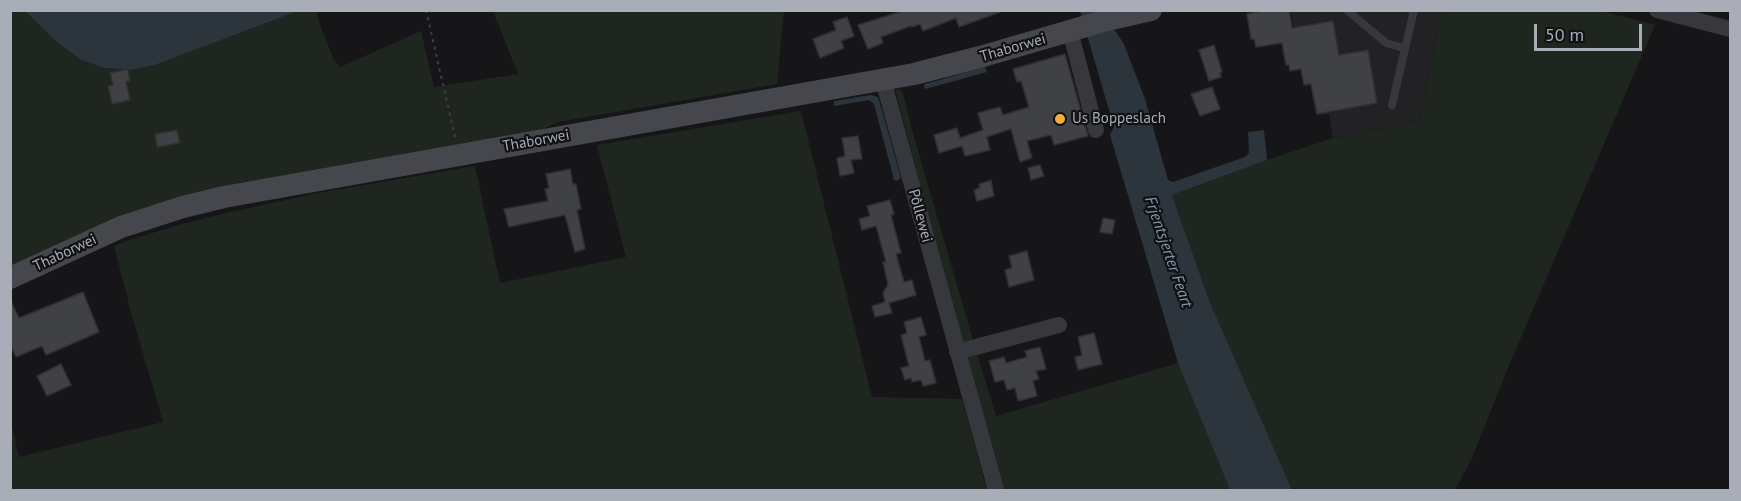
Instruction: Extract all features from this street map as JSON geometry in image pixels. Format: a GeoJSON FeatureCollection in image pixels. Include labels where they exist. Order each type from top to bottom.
{"type":"FeatureCollection","features":[{"type":"Feature","properties":{"kind":"street","name":"Thaborwei"},"geometry":{"type":"LineString","coordinates":[[10,278],[121,227],[183,207],[236,195],[914,74],[1107,20],[1151,10]]}},
{"type":"Feature","properties":{"kind":"street"},"geometry":{"type":"LineString","coordinates":[[1658,10],[1731,29]]}},
{"type":"Feature","properties":{"kind":"street"},"geometry":{"type":"LineString","coordinates":[[1077,29],[1096,130]]}},
{"type":"Feature","properties":{"kind":"street","name":"Pôllewei"},"geometry":{"type":"LineString","coordinates":[[883,80],[996,490]]}},
{"type":"Feature","properties":{"kind":"street"},"geometry":{"type":"LineString","coordinates":[[957,352],[1059,325]]}},
{"type":"Feature","properties":{"kind":"lane"},"geometry":{"type":"LineString","coordinates":[[1347,10],[1386,43],[1404,48]]}},
{"type":"Feature","properties":{"kind":"lane"},"geometry":{"type":"LineString","coordinates":[[1392,105],[1414,10]]}},
{"type":"Feature","properties":{"kind":"path"},"geometry":{"type":"LineString","coordinates":[[426,10],[459,155]]}},
{"type":"Feature","properties":{"kind":"shaded area"},"geometry":{"type":"Polygon","coordinates":[[[784,10],[777,84],[558,122],[524,138],[298,181],[11,271],[11,11],[25,11],[57,42],[81,60],[104,68],[130,70],[155,65],[298,11],[317,11],[334,60],[340,67],[421,31],[434,87],[518,74],[493,11],[784,10]]]}},
{"type":"Feature","properties":{"kind":"shaded area"},"geometry":{"type":"Polygon","coordinates":[[[1291,11],[1441,11],[1420,121],[1333,138],[1329,114],[1316,115],[1306,63],[1285,66],[1279,29],[1293,27],[1291,11]]]}},
{"type":"Feature","properties":{"kind":"shaded area"},"geometry":{"type":"Polygon","coordinates":[[[1441,11],[1601,11],[1655,25],[1510,363],[1472,458],[1455,490],[1292,490],[1209,300],[1172,195],[1333,138],[1420,121],[1441,11]]]}},
{"type":"Feature","properties":{"kind":"shaded area"},"geometry":{"type":"Polygon","coordinates":[[[895,89],[901,90],[905,100],[973,340],[962,343],[895,89]]]}},
{"type":"Feature","properties":{"kind":"shaded area"},"geometry":{"type":"Polygon","coordinates":[[[801,111],[872,397],[962,399],[987,490],[11,490],[11,422],[19,457],[163,422],[114,246],[182,224],[230,212],[323,192],[475,166],[500,283],[626,257],[597,145],[801,111]]]}},
{"type":"Feature","properties":{"kind":"shaded area"},"geometry":{"type":"Polygon","coordinates":[[[976,350],[996,416],[1178,363],[1230,490],[1002,490],[963,353],[976,350]]]}},
{"type":"Feature","properties":{"kind":"water"},"geometry":{"type":"Polygon","coordinates":[[[25,11],[298,11],[155,65],[130,70],[104,68],[81,60],[57,42],[25,11]]]}},
{"type":"Feature","properties":{"kind":"water","name":"Frjentsjerter Feart"},"geometry":{"type":"Polygon","coordinates":[[[1080,11],[1102,11],[1124,44],[1145,99],[1168,180],[1173,182],[1245,157],[1249,153],[1248,132],[1264,130],[1267,160],[1172,195],[1209,300],[1292,490],[1230,490],[1178,363],[1110,135],[1114,127],[1080,11]]]}},
{"type":"Feature","properties":{"kind":"water"},"geometry":{"type":"Polygon","coordinates":[[[985,67],[987,72],[925,89],[924,87],[925,84],[985,67]]]}},
{"type":"Feature","properties":{"kind":"water"},"geometry":{"type":"Polygon","coordinates":[[[871,95],[878,97],[901,178],[897,181],[894,180],[874,104],[869,100],[834,106],[834,101],[871,95]]]}},
{"type":"Feature","properties":{"kind":"building"},"geometry":{"type":"Polygon","coordinates":[[[906,10],[1000,10],[1000,12],[959,27],[956,18],[923,31],[920,24],[911,26],[881,37],[883,43],[868,49],[858,25],[906,10]]]}},
{"type":"Feature","properties":{"kind":"building"},"geometry":{"type":"Polygon","coordinates":[[[1267,10],[1289,10],[1292,28],[1333,21],[1339,55],[1368,50],[1377,103],[1317,114],[1311,84],[1304,85],[1301,69],[1290,71],[1289,65],[1286,65],[1282,43],[1256,47],[1254,39],[1251,39],[1247,14],[1267,10]]]}},
{"type":"Feature","properties":{"kind":"building"},"geometry":{"type":"Polygon","coordinates":[[[847,17],[854,36],[841,41],[844,48],[820,58],[813,39],[836,30],[833,22],[847,17]]]}},
{"type":"Feature","properties":{"kind":"building"},"geometry":{"type":"Polygon","coordinates":[[[1214,45],[1222,72],[1221,77],[1209,81],[1199,50],[1214,45]]]}},
{"type":"Feature","properties":{"kind":"building"},"geometry":{"type":"Polygon","coordinates":[[[1065,54],[1088,136],[1054,145],[1051,135],[1027,141],[1032,158],[1020,162],[1011,129],[987,137],[990,150],[965,156],[962,146],[939,153],[934,135],[957,128],[960,138],[983,130],[978,113],[1000,107],[1003,115],[1029,107],[1021,81],[1017,82],[1013,69],[1065,54]]]}},
{"type":"Feature","properties":{"kind":"building"},"geometry":{"type":"Polygon","coordinates":[[[128,69],[130,81],[126,82],[130,100],[112,104],[108,86],[113,85],[110,73],[128,69]]]}},
{"type":"Feature","properties":{"kind":"building"},"geometry":{"type":"Polygon","coordinates":[[[1212,87],[1220,109],[1200,116],[1191,94],[1212,87]]]}},
{"type":"Feature","properties":{"kind":"building"},"geometry":{"type":"Polygon","coordinates":[[[177,130],[180,143],[157,147],[155,134],[177,130]]]}},
{"type":"Feature","properties":{"kind":"building"},"geometry":{"type":"Polygon","coordinates":[[[858,136],[862,159],[851,160],[854,173],[840,176],[837,158],[845,156],[842,138],[858,136]]]}},
{"type":"Feature","properties":{"kind":"building"},"geometry":{"type":"Polygon","coordinates":[[[1040,165],[1044,176],[1031,180],[1028,168],[1040,165]]]}},
{"type":"Feature","properties":{"kind":"building"},"geometry":{"type":"Polygon","coordinates":[[[570,169],[573,184],[576,184],[581,209],[577,210],[585,249],[575,252],[565,215],[509,227],[504,209],[548,201],[545,189],[549,188],[546,174],[570,169]]]}},
{"type":"Feature","properties":{"kind":"building"},"geometry":{"type":"Polygon","coordinates":[[[991,180],[994,196],[977,201],[974,190],[980,188],[979,184],[991,180]]]}},
{"type":"Feature","properties":{"kind":"building"},"geometry":{"type":"Polygon","coordinates":[[[890,200],[894,214],[891,215],[901,253],[896,254],[904,282],[912,280],[916,295],[889,303],[892,313],[875,317],[872,306],[885,302],[883,293],[888,285],[883,262],[886,262],[876,226],[862,230],[859,219],[870,216],[867,206],[890,200]]]}},
{"type":"Feature","properties":{"kind":"building"},"geometry":{"type":"Polygon","coordinates":[[[1103,218],[1115,220],[1112,234],[1100,232],[1103,218]]]}},
{"type":"Feature","properties":{"kind":"building"},"geometry":{"type":"Polygon","coordinates":[[[1027,251],[1034,280],[1009,287],[1005,270],[1012,268],[1009,256],[1027,251]]]}},
{"type":"Feature","properties":{"kind":"building"},"geometry":{"type":"Polygon","coordinates":[[[83,292],[99,332],[46,355],[42,346],[16,357],[10,345],[10,299],[19,318],[83,292]]]}},
{"type":"Feature","properties":{"kind":"building"},"geometry":{"type":"Polygon","coordinates":[[[921,317],[926,335],[919,337],[925,361],[930,360],[936,383],[923,386],[921,380],[912,382],[911,378],[905,380],[901,368],[909,366],[901,335],[907,333],[904,322],[921,317]]]}},
{"type":"Feature","properties":{"kind":"building"},"geometry":{"type":"Polygon","coordinates":[[[1094,333],[1102,364],[1078,370],[1075,357],[1082,355],[1078,337],[1094,333]]]}},
{"type":"Feature","properties":{"kind":"building"},"geometry":{"type":"Polygon","coordinates":[[[1040,347],[1046,369],[1036,371],[1039,379],[1033,381],[1037,396],[1018,401],[1015,388],[1007,390],[1004,380],[995,382],[989,361],[1004,357],[1006,363],[1027,357],[1025,351],[1040,347]]]}},
{"type":"Feature","properties":{"kind":"building"},"geometry":{"type":"Polygon","coordinates":[[[61,364],[71,385],[47,396],[37,376],[61,364]]]}},
{"type":"Feature","properties":{"kind":"place","name":"Us Boppeslach"},"geometry":{"type":"Point","coordinates":[1060,119]}}]}
